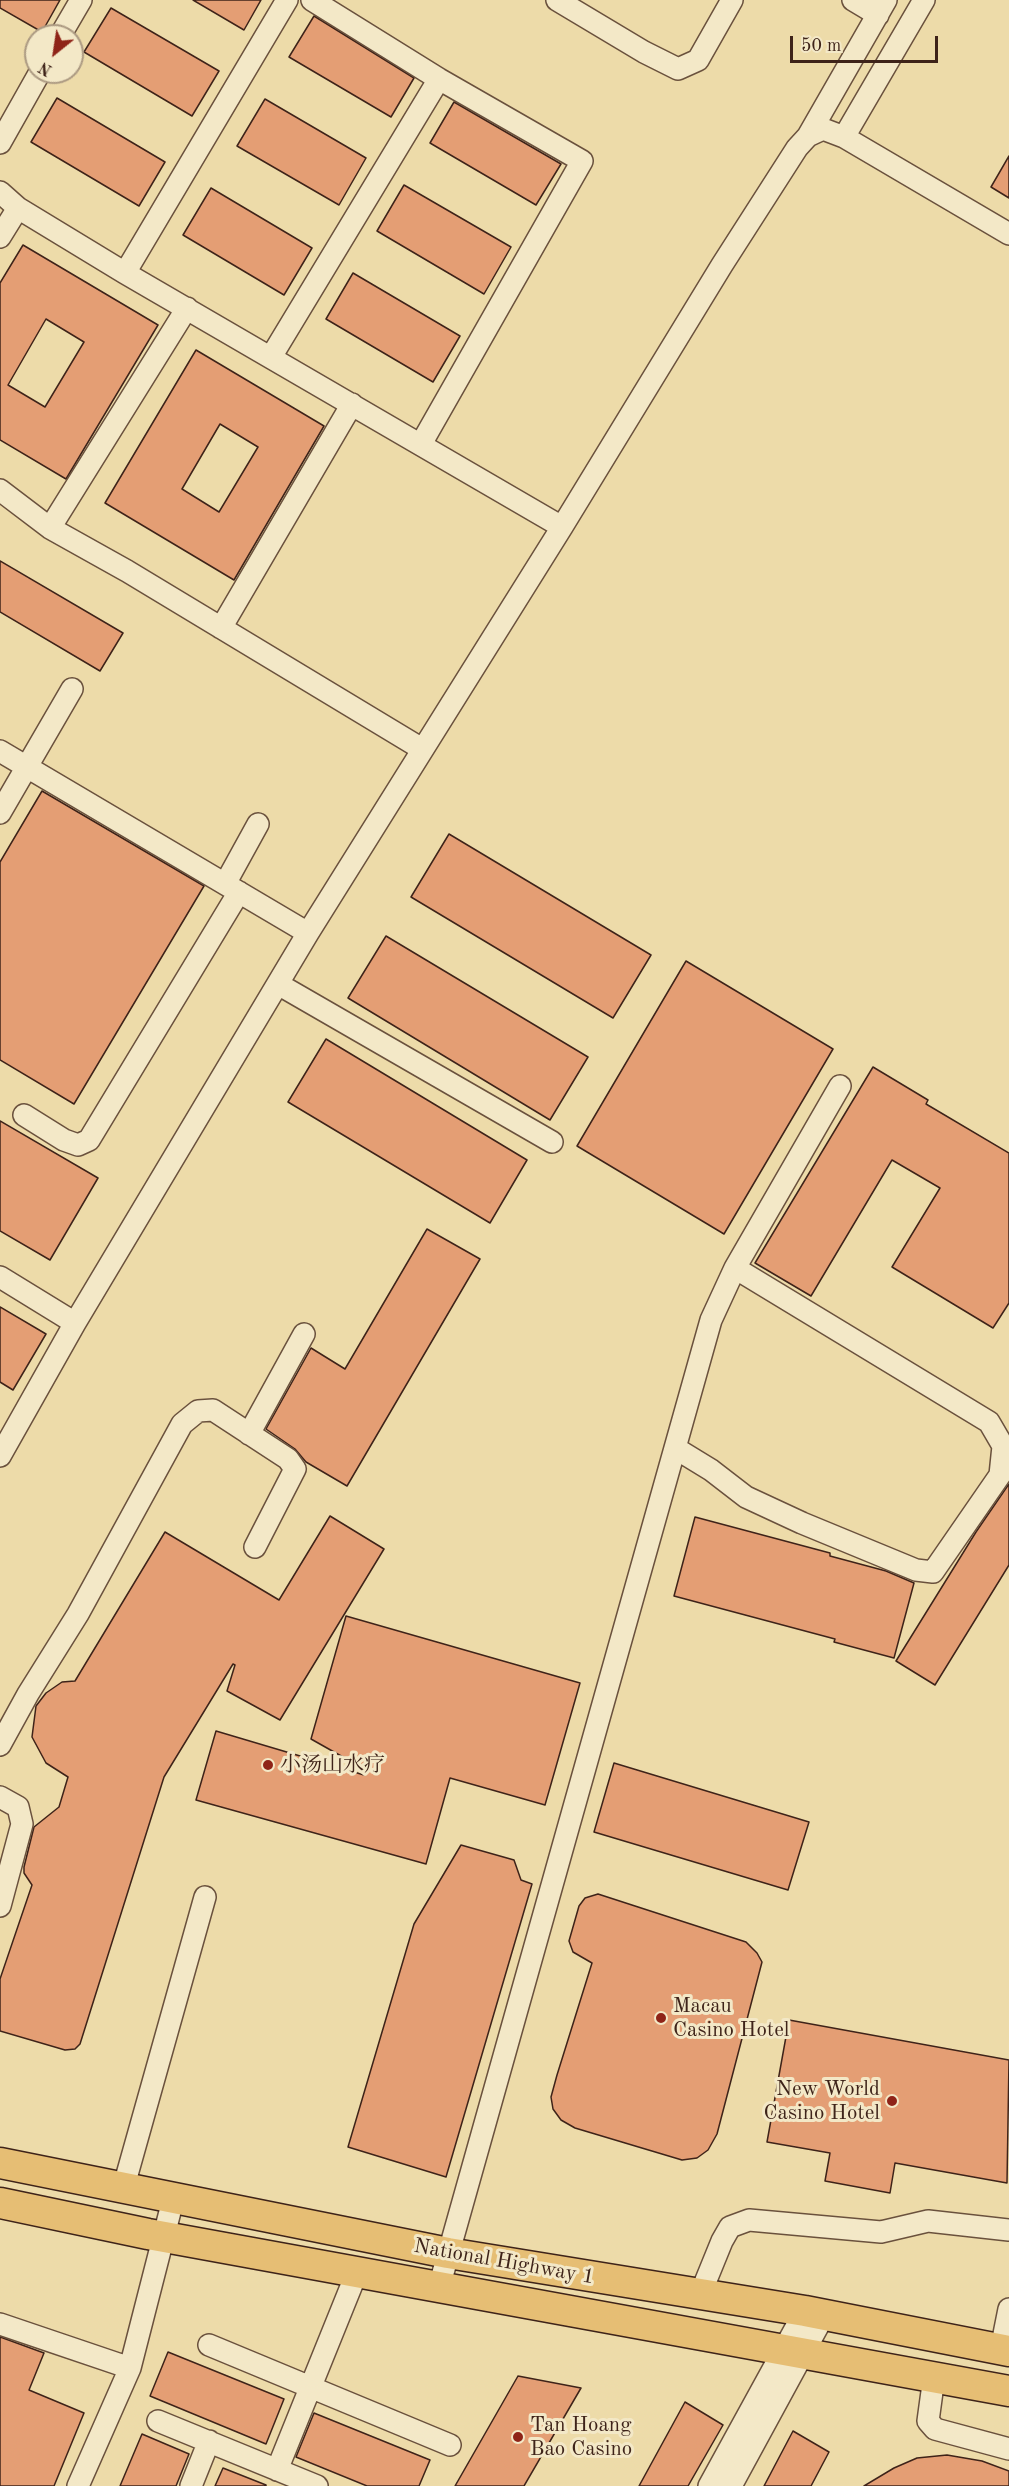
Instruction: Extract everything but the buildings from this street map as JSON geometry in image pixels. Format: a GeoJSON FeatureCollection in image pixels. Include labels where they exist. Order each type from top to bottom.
{"type":"FeatureCollection","features":[{"type":"Feature","properties":{"kind":"highway","name":"National Highway 1"},"geometry":{"type":"LineString","coordinates":[[0,2163],[173,2200],[448,2253],[814,2313],[1005,2350]]}},
{"type":"Feature","properties":{"kind":"highway","name":"National Highway 1"},"geometry":{"type":"LineString","coordinates":[[0,2203],[164,2237],[1009,2391]]}},
{"type":"Feature","properties":{"kind":"street"},"geometry":{"type":"LineString","coordinates":[[67,24],[81,0]]}},
{"type":"Feature","properties":{"kind":"street"},"geometry":{"type":"LineString","coordinates":[[125,273],[287,0]]}},
{"type":"Feature","properties":{"kind":"street"},"geometry":{"type":"LineString","coordinates":[[312,0],[439,79],[582,161],[421,444]]}},
{"type":"Feature","properties":{"kind":"street"},"geometry":{"type":"LineString","coordinates":[[557,0],[644,52],[678,69],[698,60],[732,0]]}},
{"type":"Feature","properties":{"kind":"street"},"geometry":{"type":"LineString","coordinates":[[0,1456],[75,1323],[308,933],[723,265],[797,148],[808,136],[882,8],[854,0]]}},
{"type":"Feature","properties":{"kind":"street"},"geometry":{"type":"LineString","coordinates":[[844,137],[924,0]]}},
{"type":"Feature","properties":{"kind":"street"},"geometry":{"type":"LineString","coordinates":[[271,357],[439,79]]}},
{"type":"Feature","properties":{"kind":"street"},"geometry":{"type":"LineString","coordinates":[[0,143],[33,84]]}},
{"type":"Feature","properties":{"kind":"street"},"geometry":{"type":"LineString","coordinates":[[808,136],[822,129],[844,137],[1009,234]]}},
{"type":"Feature","properties":{"kind":"street"},"geometry":{"type":"LineString","coordinates":[[0,192],[18,208],[125,273],[562,527]]}},
{"type":"Feature","properties":{"kind":"street"},"geometry":{"type":"LineString","coordinates":[[0,237],[18,208]]}},
{"type":"Feature","properties":{"kind":"street"},"geometry":{"type":"LineString","coordinates":[[50,528],[187,308]]}},
{"type":"Feature","properties":{"kind":"street"},"geometry":{"type":"LineString","coordinates":[[220,628],[352,404]]}},
{"type":"Feature","properties":{"kind":"street"},"geometry":{"type":"LineString","coordinates":[[0,490],[50,528],[422,749]]}},
{"type":"Feature","properties":{"kind":"street"},"geometry":{"type":"LineString","coordinates":[[0,813],[72,689]]}},
{"type":"Feature","properties":{"kind":"street"},"geometry":{"type":"LineString","coordinates":[[0,751],[308,933]]}},
{"type":"Feature","properties":{"kind":"street"},"geometry":{"type":"LineString","coordinates":[[24,1115],[64,1140],[78,1145],[89,1140],[232,888],[258,824]]}},
{"type":"Feature","properties":{"kind":"street"},"geometry":{"type":"LineString","coordinates":[[278,984],[552,1142]]}},
{"type":"Feature","properties":{"kind":"street"},"geometry":{"type":"LineString","coordinates":[[439,2287],[711,1320],[735,1268],[840,1086]]}},
{"type":"Feature","properties":{"kind":"street"},"geometry":{"type":"LineString","coordinates":[[675,1448],[711,1470],[746,1497],[906,1566],[933,1572],[1000,1474],[1003,1446],[989,1422],[735,1268]]}},
{"type":"Feature","properties":{"kind":"street"},"geometry":{"type":"LineString","coordinates":[[0,1277],[75,1323]]}},
{"type":"Feature","properties":{"kind":"street"},"geometry":{"type":"LineString","coordinates":[[249,1434],[304,1334]]}},
{"type":"Feature","properties":{"kind":"street"},"geometry":{"type":"LineString","coordinates":[[0,1745],[28,1694],[78,1614],[182,1424],[198,1411],[213,1410],[288,1459],[295,1470],[255,1548]]}},
{"type":"Feature","properties":{"kind":"street"},"geometry":{"type":"LineString","coordinates":[[0,1797],[18,1807],[22,1824],[0,1906]]}},
{"type":"Feature","properties":{"kind":"street"},"geometry":{"type":"LineString","coordinates":[[123,2189],[205,1897]]}},
{"type":"Feature","properties":{"kind":"street"},"geometry":{"type":"LineString","coordinates":[[78,2486],[130,2368],[173,2200]]}},
{"type":"Feature","properties":{"kind":"street"},"geometry":{"type":"LineString","coordinates":[[700,2295],[730,2227],[749,2220],[881,2232],[928,2221],[1009,2230]]}},
{"type":"Feature","properties":{"kind":"street"},"geometry":{"type":"LineString","coordinates":[[276,2469],[357,2272]]}},
{"type":"Feature","properties":{"kind":"street"},"geometry":{"type":"LineString","coordinates":[[1005,2350],[1009,2309]]}},
{"type":"Feature","properties":{"kind":"street"},"geometry":{"type":"LineString","coordinates":[[709,2486],[814,2313]]}},
{"type":"Feature","properties":{"kind":"street"},"geometry":{"type":"LineString","coordinates":[[0,2324],[130,2368]]}},
{"type":"Feature","properties":{"kind":"street"},"geometry":{"type":"LineString","coordinates":[[209,2345],[450,2445]]}},
{"type":"Feature","properties":{"kind":"street"},"geometry":{"type":"LineString","coordinates":[[731,2486],[793,2351]]}},
{"type":"Feature","properties":{"kind":"street"},"geometry":{"type":"LineString","coordinates":[[934,2377],[928,2421],[935,2429],[1009,2449]]}},
{"type":"Feature","properties":{"kind":"street"},"geometry":{"type":"LineString","coordinates":[[158,2421],[316,2486]]}},
{"type":"Feature","properties":{"kind":"street"},"geometry":{"type":"LineString","coordinates":[[192,2486],[209,2441]]}},
{"type":"Feature","properties":{"kind":"place","name":"小汤山水疗"},"geometry":{"type":"Point","coordinates":[268,1765]}},
{"type":"Feature","properties":{"kind":"place","name":"Macau Casino Hotel"},"geometry":{"type":"Point","coordinates":[661,2018]}},
{"type":"Feature","properties":{"kind":"place","name":"New World Casino Hotel"},"geometry":{"type":"Point","coordinates":[892,2101]}},
{"type":"Feature","properties":{"kind":"place","name":"Tan Hoang Bao Casino"},"geometry":{"type":"Point","coordinates":[518,2437]}}]}
